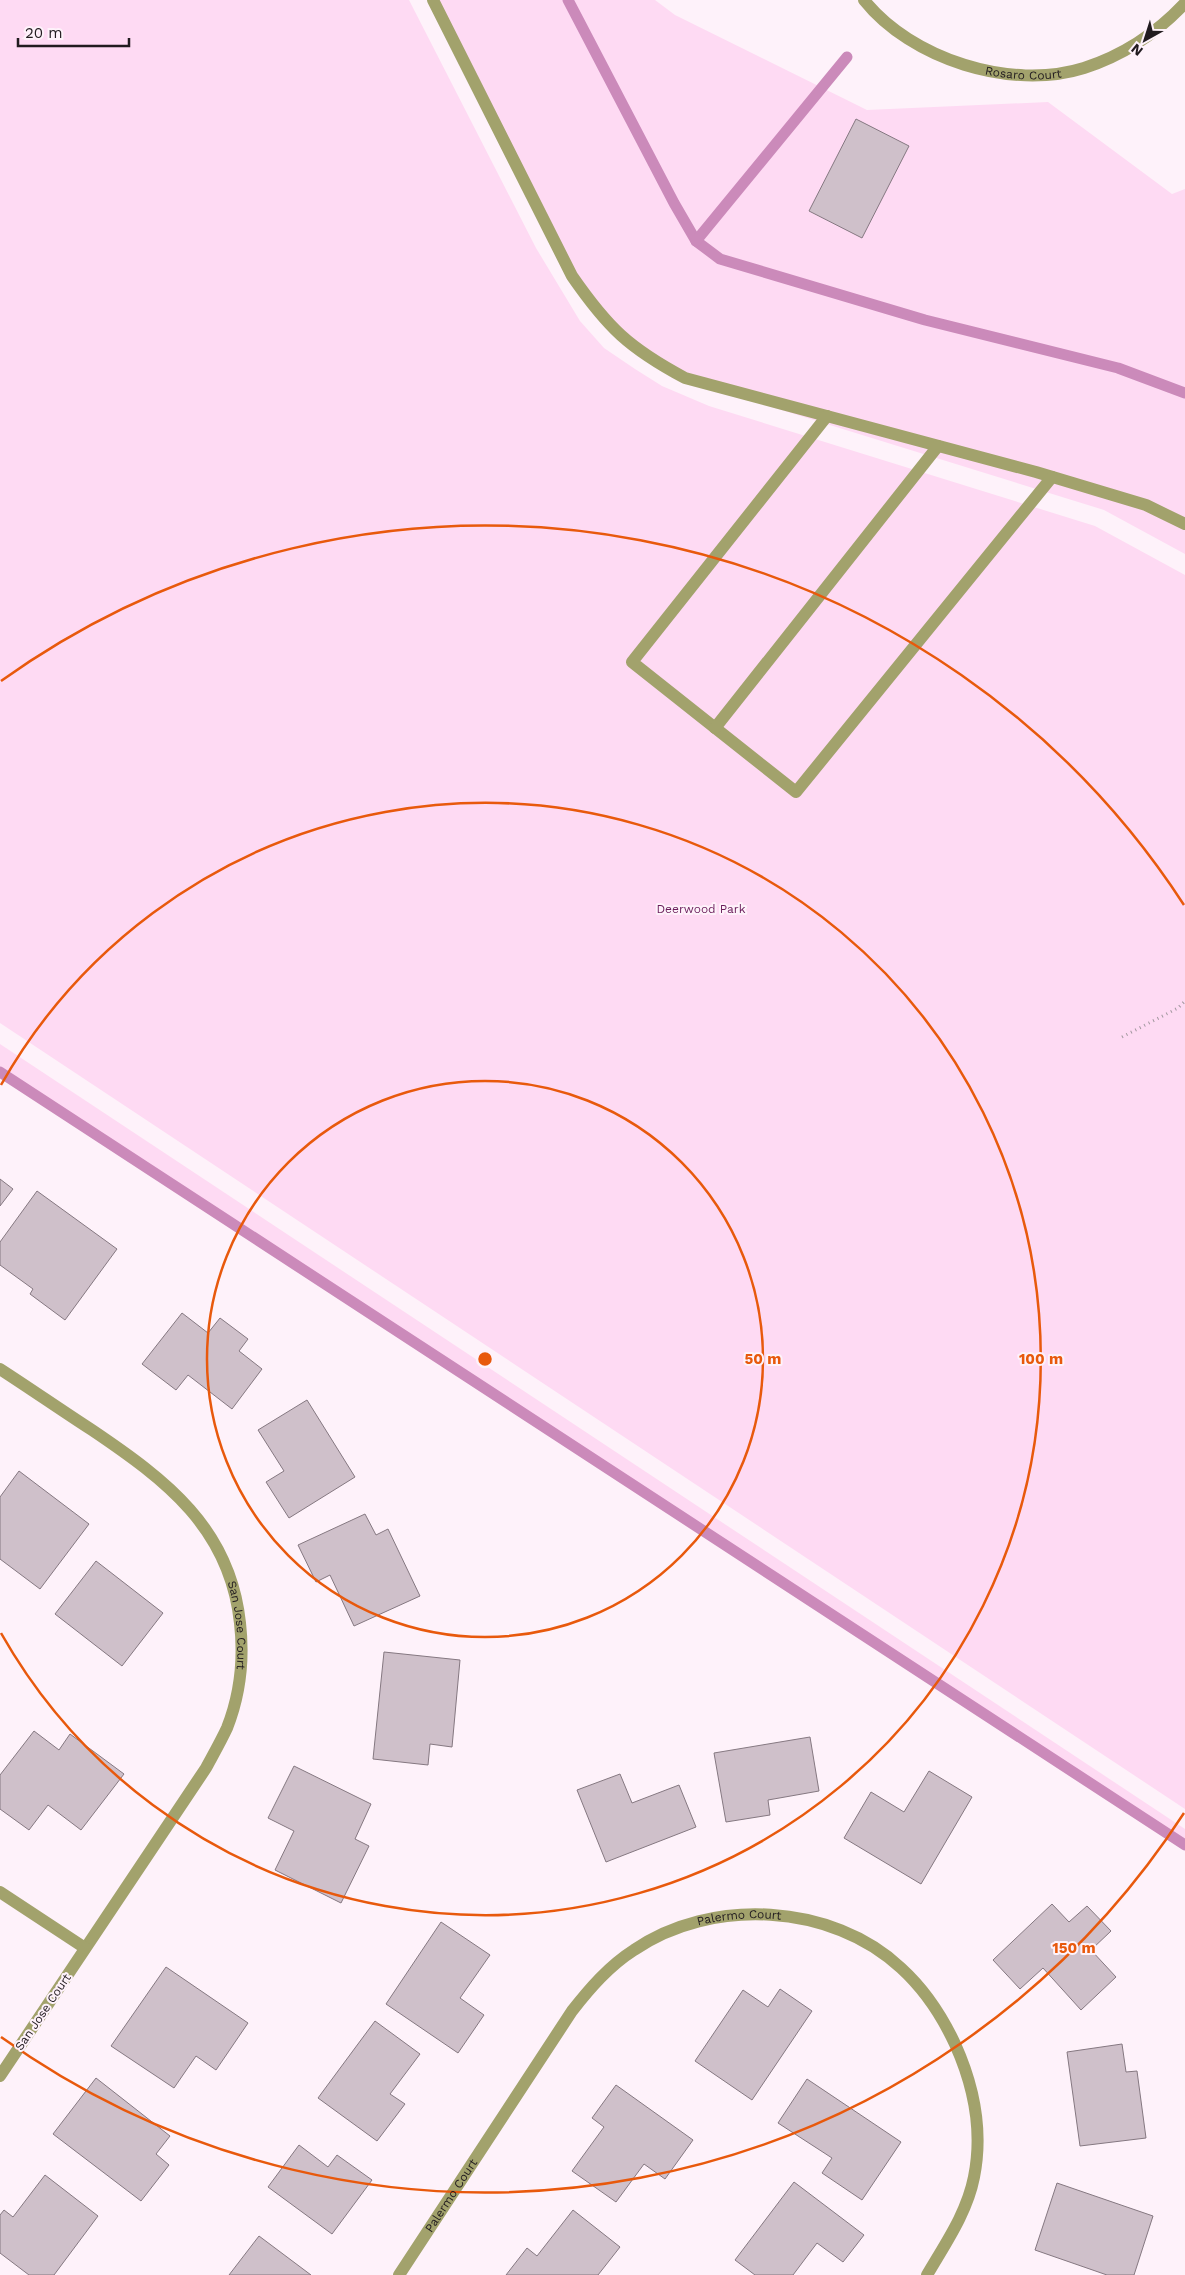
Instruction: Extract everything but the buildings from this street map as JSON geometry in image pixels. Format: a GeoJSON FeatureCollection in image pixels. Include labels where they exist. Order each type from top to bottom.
{"type":"FeatureCollection","features":[{"type":"Feature","properties":{"kind":"street"},"geometry":{"type":"LineString","coordinates":[[433,0],[572,276],[596,311],[619,336],[648,358],[685,378],[1052,477],[1146,505],[1185,524]]}},
{"type":"Feature","properties":{"kind":"street","name":"Rosaro Court"},"geometry":{"type":"LineString","coordinates":[[864,0],[875,14],[908,40],[943,58],[992,73],[1037,75],[1083,68],[1128,50],[1164,26],[1185,3]]}},
{"type":"Feature","properties":{"kind":"street"},"geometry":{"type":"LineString","coordinates":[[827,416],[632,662],[796,792],[1052,477]]}},
{"type":"Feature","properties":{"kind":"street"},"geometry":{"type":"LineString","coordinates":[[715,728],[938,446]]}},
{"type":"Feature","properties":{"kind":"street","name":"San Jose Court"},"geometry":{"type":"LineString","coordinates":[[0,1369],[144,1465],[178,1495],[205,1528],[226,1564],[237,1596],[242,1641],[240,1683],[227,1727],[206,1768],[0,2076]]}},
{"type":"Feature","properties":{"kind":"street"},"geometry":{"type":"LineString","coordinates":[[0,1892],[86,1948]]}},
{"type":"Feature","properties":{"kind":"street","name":"Palermo Court"},"geometry":{"type":"LineString","coordinates":[[399,2275],[572,2011],[602,1976],[635,1948],[661,1935],[690,1924],[746,1914],[774,1915],[818,1924],[856,1938],[900,1966],[918,1985],[948,2030],[960,2055],[974,2103],[977,2152],[974,2177],[966,2205],[927,2275]]}},
{"type":"Feature","properties":{"kind":"path"},"geometry":{"type":"LineString","coordinates":[[1122,1036],[1178,1008],[1185,1001]]}},
{"type":"Feature","properties":{"kind":"green space","name":"Deerwood Park"},"geometry":{"type":"Polygon","coordinates":[[[0,0],[409,0],[536,248],[580,321],[604,348],[662,386],[709,406],[1095,526],[1185,575],[1185,1809],[0,1023],[0,0]]]}},
{"type":"Feature","properties":{"kind":"green space"},"geometry":{"type":"Polygon","coordinates":[[[429,0],[655,0],[675,15],[867,110],[1048,102],[1172,194],[1185,189],[1185,554],[1104,510],[717,390],[671,370],[594,309],[429,0]]]}},
{"type":"Feature","properties":{"kind":"green space"},"geometry":{"type":"Polygon","coordinates":[[[0,1044],[1185,1829],[1185,1842],[0,1069],[0,1044]]]}},
{"type":"Feature","properties":{"kind":"waterway"},"geometry":{"type":"LineString","coordinates":[[568,0],[674,203],[696,241],[720,259],[925,320],[1118,368],[1185,393]]}},
{"type":"Feature","properties":{"kind":"waterway"},"geometry":{"type":"LineString","coordinates":[[696,241],[847,57]]}},
{"type":"Feature","properties":{"kind":"waterway"},"geometry":{"type":"LineString","coordinates":[[0,1072],[1185,1845]]}}]}
